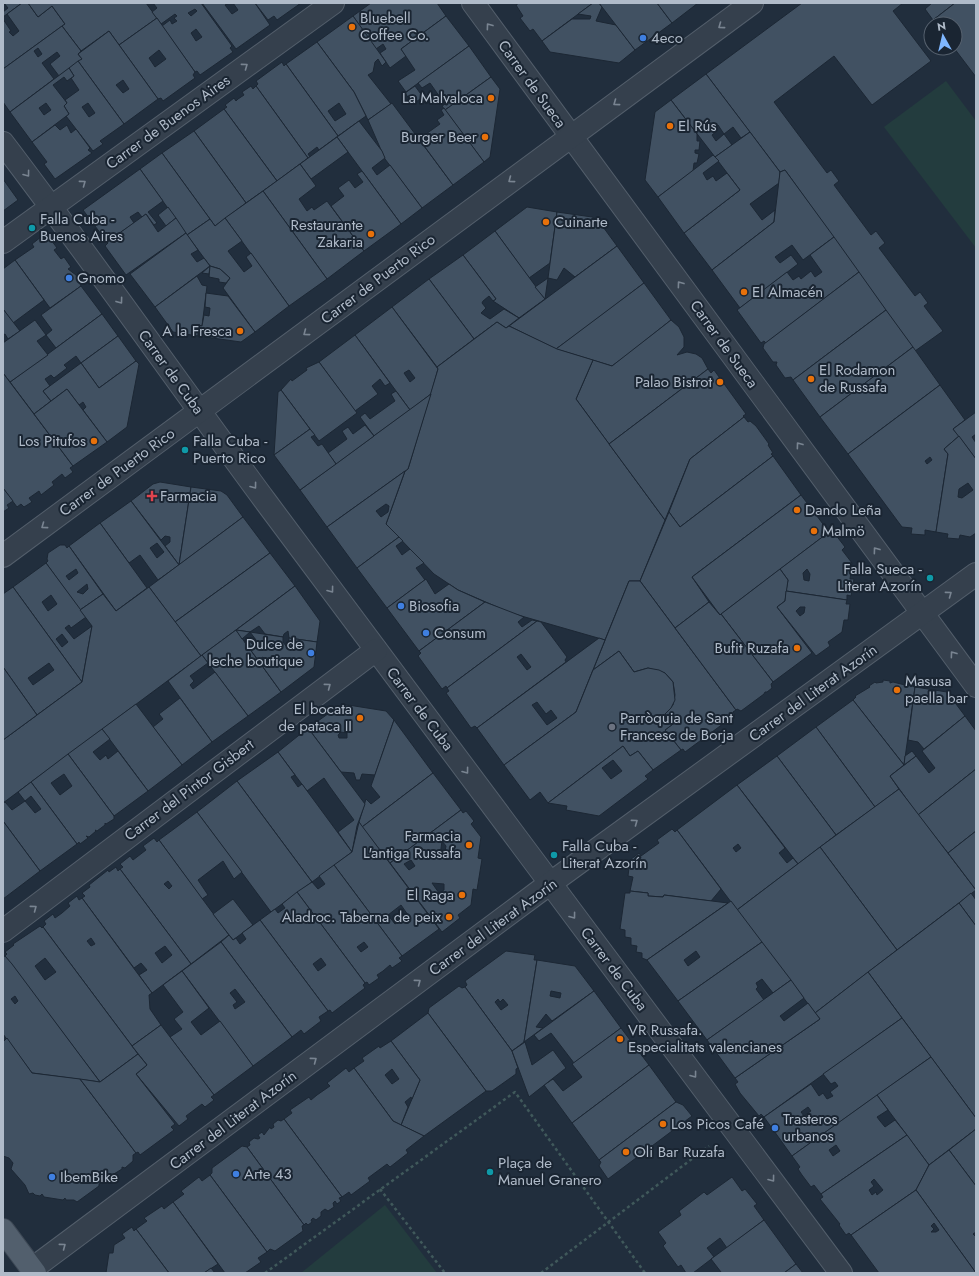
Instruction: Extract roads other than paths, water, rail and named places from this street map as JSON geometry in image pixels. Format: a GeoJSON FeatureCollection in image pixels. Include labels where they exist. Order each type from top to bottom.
{"type":"FeatureCollection","features":[{"type":"Feature","properties":{"kind":"main road"},"geometry":{"type":"LineString","coordinates":[[3,1230],[32,1272]]}},
{"type":"Feature","properties":{"kind":"street","name":"Carrer de Buenos Aires"},"geometry":{"type":"LineString","coordinates":[[3,242],[333,3]]}},
{"type":"Feature","properties":{"kind":"street","name":"Carrer de Sueca"},"geometry":{"type":"LineString","coordinates":[[472,3],[976,686]]}},
{"type":"Feature","properties":{"kind":"street","name":"Carrer de Puerto Rico"},"geometry":{"type":"LineString","coordinates":[[3,556],[752,3]]}},
{"type":"Feature","properties":{"kind":"street","name":"Carrer de Cuba"},"geometry":{"type":"LineString","coordinates":[[3,143],[51,206],[199,412],[841,1273]]}},
{"type":"Feature","properties":{"kind":"street","name":"Carrer del Literat Azorín"},"geometry":{"type":"LineString","coordinates":[[32,1272],[550,884],[976,574]]}},
{"type":"Feature","properties":{"kind":"street","name":"Carrer del Pintor Gisbert"},"geometry":{"type":"LineString","coordinates":[[3,931],[376,650]]}},
{"type":"Feature","properties":{"kind":"place","name":"Bluebell Coffee Co."},"geometry":{"type":"Point","coordinates":[352,27]}},
{"type":"Feature","properties":{"kind":"place","name":"4eco"},"geometry":{"type":"Point","coordinates":[643,38]}},
{"type":"Feature","properties":{"kind":"place","name":"La Malvaloca"},"geometry":{"type":"Point","coordinates":[491,98]}},
{"type":"Feature","properties":{"kind":"place","name":"El Rús"},"geometry":{"type":"Point","coordinates":[670,126]}},
{"type":"Feature","properties":{"kind":"place","name":"Burger Beer"},"geometry":{"type":"Point","coordinates":[485,137]}},
{"type":"Feature","properties":{"kind":"place","name":"Cuinarte"},"geometry":{"type":"Point","coordinates":[546,222]}},
{"type":"Feature","properties":{"kind":"place","name":"Falla Cuba - Buenos Aires"},"geometry":{"type":"Point","coordinates":[32,228]}},
{"type":"Feature","properties":{"kind":"place","name":"Restaurante Zakaria"},"geometry":{"type":"Point","coordinates":[371,234]}},
{"type":"Feature","properties":{"kind":"place","name":"Gnomo"},"geometry":{"type":"Point","coordinates":[69,278]}},
{"type":"Feature","properties":{"kind":"place","name":"El Almacén"},"geometry":{"type":"Point","coordinates":[744,292]}},
{"type":"Feature","properties":{"kind":"place","name":"A la Fresca"},"geometry":{"type":"Point","coordinates":[240,331]}},
{"type":"Feature","properties":{"kind":"place","name":"El Rodamon de Russafa"},"geometry":{"type":"Point","coordinates":[811,379]}},
{"type":"Feature","properties":{"kind":"place","name":"Palao Bistrot"},"geometry":{"type":"Point","coordinates":[720,382]}},
{"type":"Feature","properties":{"kind":"place","name":"Los Pitufos"},"geometry":{"type":"Point","coordinates":[94,441]}},
{"type":"Feature","properties":{"kind":"place","name":"Falla Cuba - Puerto Rico"},"geometry":{"type":"Point","coordinates":[185,450]}},
{"type":"Feature","properties":{"kind":"place","name":"Farmacia"},"geometry":{"type":"Point","coordinates":[152,496]}},
{"type":"Feature","properties":{"kind":"place","name":"Dando Leña"},"geometry":{"type":"Point","coordinates":[797,510]}},
{"type":"Feature","properties":{"kind":"place","name":"Malmö"},"geometry":{"type":"Point","coordinates":[814,531]}},
{"type":"Feature","properties":{"kind":"place","name":"Falla Sueca - Literat Azorín"},"geometry":{"type":"Point","coordinates":[930,578]}},
{"type":"Feature","properties":{"kind":"place","name":"Biosofia"},"geometry":{"type":"Point","coordinates":[401,606]}},
{"type":"Feature","properties":{"kind":"place","name":"Consum"},"geometry":{"type":"Point","coordinates":[426,633]}},
{"type":"Feature","properties":{"kind":"place","name":"Bufit Ruzafa"},"geometry":{"type":"Point","coordinates":[797,648]}},
{"type":"Feature","properties":{"kind":"place","name":"Dulce de leche boutique"},"geometry":{"type":"Point","coordinates":[311,653]}},
{"type":"Feature","properties":{"kind":"place","name":"Masusa paella bar"},"geometry":{"type":"Point","coordinates":[897,690]}},
{"type":"Feature","properties":{"kind":"place","name":"El bocata de pataca II"},"geometry":{"type":"Point","coordinates":[360,718]}},
{"type":"Feature","properties":{"kind":"place","name":"Parròquia de Sant Francesc de Borja"},"geometry":{"type":"Point","coordinates":[612,727]}},
{"type":"Feature","properties":{"kind":"place","name":"Farmacia L'antiga Russafa"},"geometry":{"type":"Point","coordinates":[469,845]}},
{"type":"Feature","properties":{"kind":"place","name":"Falla Cuba - Literat Azorín"},"geometry":{"type":"Point","coordinates":[554,855]}},
{"type":"Feature","properties":{"kind":"place","name":"El Raga"},"geometry":{"type":"Point","coordinates":[462,895]}},
{"type":"Feature","properties":{"kind":"place","name":"Aladroc. Taberna de peix"},"geometry":{"type":"Point","coordinates":[449,917]}},
{"type":"Feature","properties":{"kind":"place","name":"VR Russafa. Especialitats valencianes"},"geometry":{"type":"Point","coordinates":[620,1039]}},
{"type":"Feature","properties":{"kind":"place","name":"Los Picos Café"},"geometry":{"type":"Point","coordinates":[663,1124]}},
{"type":"Feature","properties":{"kind":"place","name":"Trasteros urbanos"},"geometry":{"type":"Point","coordinates":[775,1128]}},
{"type":"Feature","properties":{"kind":"place","name":"Oli Bar Ruzafa"},"geometry":{"type":"Point","coordinates":[626,1152]}},
{"type":"Feature","properties":{"kind":"place","name":"Plaça de Manuel Granero"},"geometry":{"type":"Point","coordinates":[490,1172]}},
{"type":"Feature","properties":{"kind":"place","name":"Arte 43"},"geometry":{"type":"Point","coordinates":[236,1174]}},
{"type":"Feature","properties":{"kind":"place","name":"IbemBike"},"geometry":{"type":"Point","coordinates":[52,1177]}}]}
